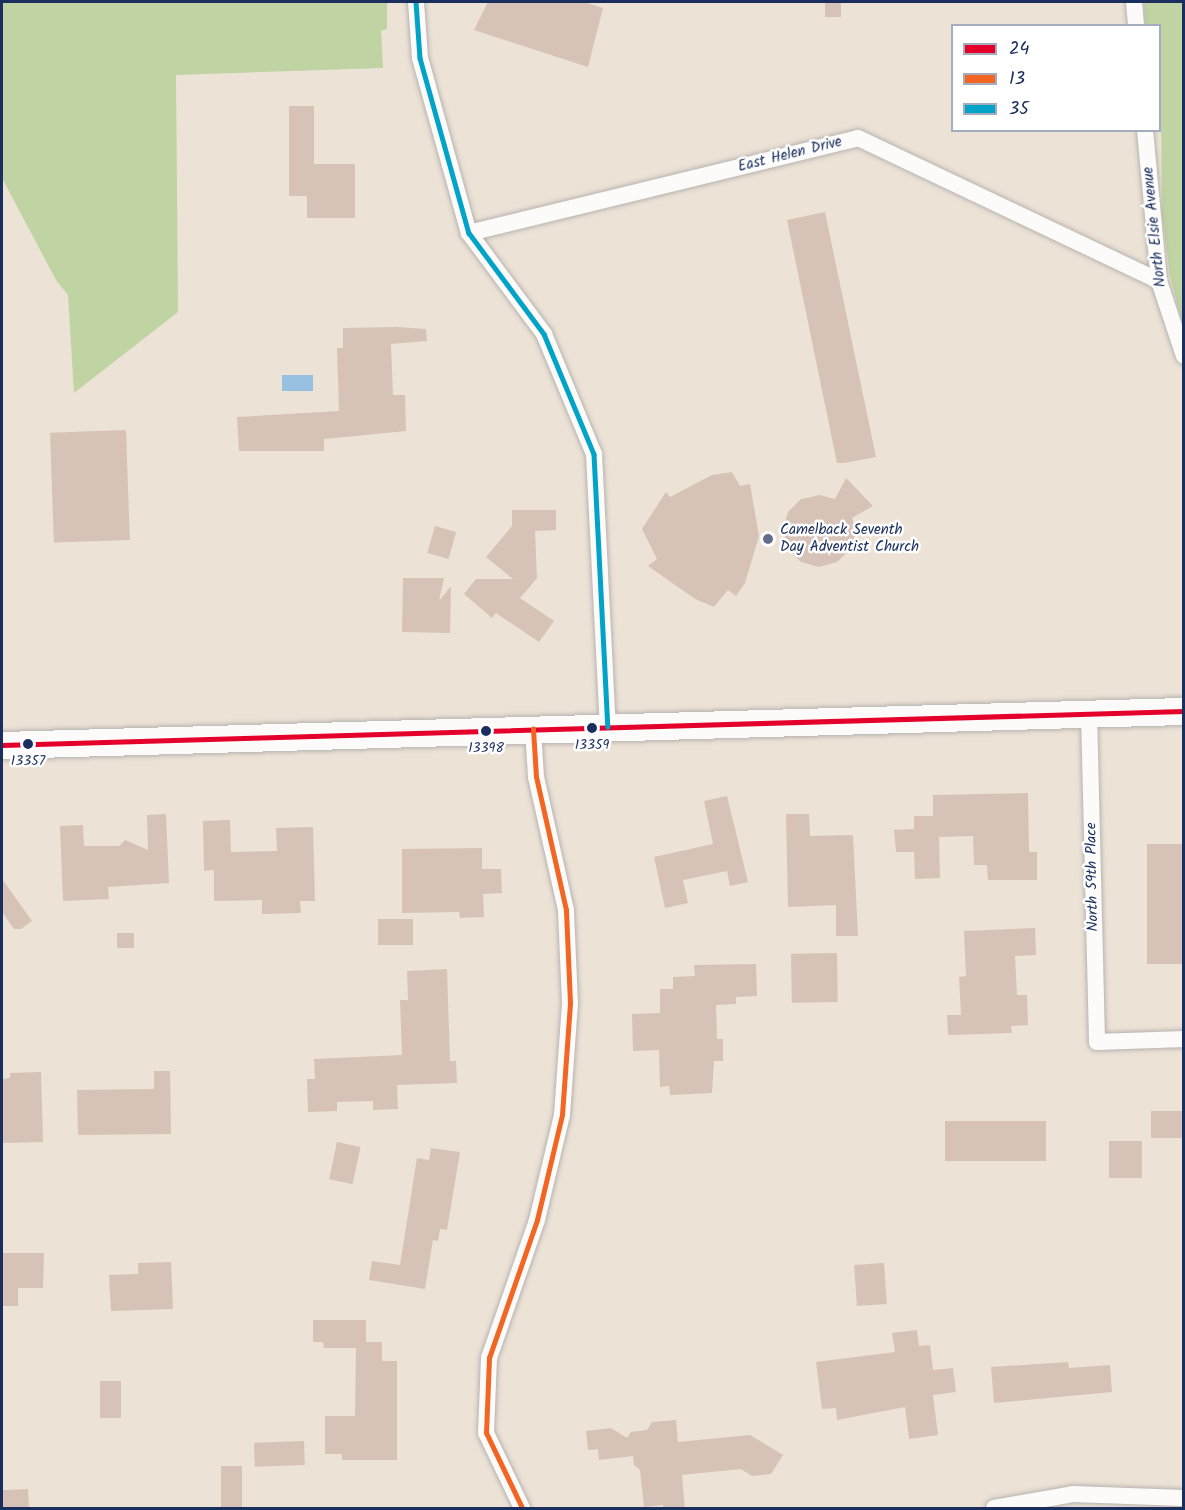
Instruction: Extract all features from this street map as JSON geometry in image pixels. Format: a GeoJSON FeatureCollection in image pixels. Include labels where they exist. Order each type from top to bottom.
{"type":"FeatureCollection","features":[{"type":"Feature","properties":{"kind":"main road"},"geometry":{"type":"LineString","coordinates":[[2,745],[1184,711]]}},
{"type":"Feature","properties":{"kind":"street"},"geometry":{"type":"LineString","coordinates":[[416,2],[420,58],[469,233],[543,334],[594,454],[608,727]]}},
{"type":"Feature","properties":{"kind":"street"},"geometry":{"type":"LineString","coordinates":[[1134,2],[1136,24]]}},
{"type":"Feature","properties":{"kind":"street","name":"North Elsie Avenue"},"geometry":{"type":"LineString","coordinates":[[1145,132],[1159,281],[1184,357]]}},
{"type":"Feature","properties":{"kind":"street","name":"East Helen Drive"},"geometry":{"type":"LineString","coordinates":[[469,233],[858,138],[1159,281]]}},
{"type":"Feature","properties":{"kind":"street","name":"North 59th Place"},"geometry":{"type":"LineString","coordinates":[[1089,713],[1097,1042],[1184,1039]]}},
{"type":"Feature","properties":{"kind":"street"},"geometry":{"type":"LineString","coordinates":[[522,1509],[486,1433],[489,1358],[537,1220],[562,1115],[570,1003],[566,910],[536,777],[533,729]]}},
{"type":"Feature","properties":{"kind":"street"},"geometry":{"type":"LineString","coordinates":[[994,1509],[1073,1494],[1184,1498]]}},
{"type":"Feature","properties":{"kind":"green space"},"geometry":{"type":"Polygon","coordinates":[[[2,2],[387,2],[387,29],[381,31],[383,68],[176,75],[178,312],[74,393],[68,295],[56,280],[2,178],[2,2]]]}},
{"type":"Feature","properties":{"kind":"green space"},"geometry":{"type":"Polygon","coordinates":[[[1144,2],[1183,2],[1183,326],[1170,276],[1162,214],[1161,24],[1145,24],[1144,2]]]}},
{"type":"Feature","properties":{"kind":"water"},"geometry":{"type":"Polygon","coordinates":[[[282,375],[313,375],[313,391],[282,391],[282,375]]]}},
{"type":"Feature","properties":{"kind":"building"},"geometry":{"type":"Polygon","coordinates":[[[488,2],[584,2],[603,8],[588,67],[474,30],[488,2]]]}},
{"type":"Feature","properties":{"kind":"building"},"geometry":{"type":"Polygon","coordinates":[[[825,2],[841,2],[841,17],[825,17],[825,2]]]}},
{"type":"Feature","properties":{"kind":"building"},"geometry":{"type":"Polygon","coordinates":[[[289,106],[314,106],[314,164],[355,164],[355,218],[307,218],[307,196],[289,196],[289,106]]]}},
{"type":"Feature","properties":{"kind":"building"},"geometry":{"type":"Polygon","coordinates":[[[825,212],[876,457],[844,463],[837,463],[787,220],[825,212]]]}},
{"type":"Feature","properties":{"kind":"building"},"geometry":{"type":"Polygon","coordinates":[[[343,328],[426,329],[427,341],[391,344],[393,395],[405,395],[406,431],[324,439],[324,451],[239,451],[237,417],[339,411],[337,348],[343,348],[343,328]]]}},
{"type":"Feature","properties":{"kind":"building"},"geometry":{"type":"Polygon","coordinates":[[[126,430],[130,540],[54,543],[50,433],[126,430]]]}},
{"type":"Feature","properties":{"kind":"building"},"geometry":{"type":"Polygon","coordinates":[[[732,472],[740,486],[750,484],[759,536],[745,583],[736,596],[728,590],[714,607],[695,599],[648,566],[657,559],[642,529],[666,492],[670,497],[712,475],[732,472]]]}},
{"type":"Feature","properties":{"kind":"building"},"geometry":{"type":"Polygon","coordinates":[[[846,478],[873,506],[852,518],[856,531],[851,549],[837,562],[819,567],[801,562],[788,549],[783,530],[788,512],[801,499],[820,495],[835,499],[846,478]]]}},
{"type":"Feature","properties":{"kind":"building"},"geometry":{"type":"Polygon","coordinates":[[[512,510],[556,510],[556,530],[535,531],[537,578],[520,598],[554,621],[539,642],[496,613],[492,618],[464,594],[476,579],[513,579],[486,557],[512,526],[512,510]]]}},
{"type":"Feature","properties":{"kind":"building"},"geometry":{"type":"Polygon","coordinates":[[[435,526],[456,532],[448,559],[427,553],[435,526]]]}},
{"type":"Feature","properties":{"kind":"building"},"geometry":{"type":"Polygon","coordinates":[[[403,578],[444,578],[439,601],[451,586],[450,633],[402,632],[403,578]]]}},
{"type":"Feature","properties":{"kind":"building"},"geometry":{"type":"Polygon","coordinates":[[[1028,793],[1029,852],[1037,852],[1037,880],[988,880],[987,865],[974,865],[973,836],[939,837],[940,878],[915,879],[914,852],[896,852],[894,830],[914,829],[914,816],[933,816],[933,795],[1028,793]]]}},
{"type":"Feature","properties":{"kind":"building"},"geometry":{"type":"Polygon","coordinates":[[[727,796],[748,882],[730,886],[727,871],[683,880],[688,903],[665,908],[654,857],[713,844],[704,801],[727,796]]]}},
{"type":"Feature","properties":{"kind":"building"},"geometry":{"type":"Polygon","coordinates":[[[166,814],[169,883],[108,887],[109,899],[63,901],[60,826],[83,825],[84,846],[119,846],[125,840],[148,850],[147,815],[166,814]]]}},
{"type":"Feature","properties":{"kind":"building"},"geometry":{"type":"Polygon","coordinates":[[[786,814],[809,814],[810,836],[853,835],[858,936],[836,936],[836,905],[788,907],[786,814]]]}},
{"type":"Feature","properties":{"kind":"building"},"geometry":{"type":"Polygon","coordinates":[[[230,820],[231,852],[277,851],[276,828],[313,827],[315,901],[300,901],[301,913],[262,914],[262,900],[214,901],[214,870],[204,871],[203,821],[230,820]]]}},
{"type":"Feature","properties":{"kind":"building"},"geometry":{"type":"Polygon","coordinates":[[[1147,844],[1184,844],[1184,964],[1147,964],[1147,844]]]}},
{"type":"Feature","properties":{"kind":"building"},"geometry":{"type":"Polygon","coordinates":[[[482,848],[482,869],[501,869],[502,893],[483,894],[484,917],[460,918],[459,912],[402,913],[402,849],[482,848]]]}},
{"type":"Feature","properties":{"kind":"building"},"geometry":{"type":"Polygon","coordinates":[[[2,879],[32,921],[21,929],[14,929],[2,912],[2,879]]]}},
{"type":"Feature","properties":{"kind":"building"},"geometry":{"type":"Polygon","coordinates":[[[378,919],[413,919],[413,945],[378,945],[378,919]]]}},
{"type":"Feature","properties":{"kind":"building"},"geometry":{"type":"Polygon","coordinates":[[[1035,928],[1036,955],[1015,956],[1017,995],[1027,995],[1028,1025],[1011,1026],[1012,1033],[948,1035],[947,1015],[961,1015],[959,977],[966,976],[964,931],[1035,928]]]}},
{"type":"Feature","properties":{"kind":"building"},"geometry":{"type":"Polygon","coordinates":[[[117,933],[134,933],[134,948],[117,948],[117,933]]]}},
{"type":"Feature","properties":{"kind":"building"},"geometry":{"type":"Polygon","coordinates":[[[837,953],[838,1002],[792,1003],[791,954],[837,953]]]}},
{"type":"Feature","properties":{"kind":"building"},"geometry":{"type":"Polygon","coordinates":[[[756,964],[757,996],[736,997],[736,1004],[716,1005],[717,1039],[723,1039],[723,1061],[714,1061],[712,1093],[670,1095],[669,1086],[660,1087],[659,1050],[633,1051],[632,1014],[660,1013],[660,989],[673,989],[673,977],[695,976],[694,965],[756,964]]]}},
{"type":"Feature","properties":{"kind":"building"},"geometry":{"type":"Polygon","coordinates":[[[447,969],[450,1061],[456,1061],[457,1083],[397,1085],[398,1109],[373,1110],[373,1101],[337,1102],[337,1111],[308,1112],[307,1079],[315,1079],[314,1059],[402,1055],[400,1000],[408,1000],[407,971],[447,969]]]}},
{"type":"Feature","properties":{"kind":"building"},"geometry":{"type":"Polygon","coordinates":[[[154,1071],[170,1071],[171,1134],[78,1135],[77,1090],[154,1089],[154,1071]]]}},
{"type":"Feature","properties":{"kind":"building"},"geometry":{"type":"Polygon","coordinates":[[[41,1072],[43,1142],[2,1143],[2,1079],[10,1078],[10,1073],[41,1072]]]}},
{"type":"Feature","properties":{"kind":"building"},"geometry":{"type":"Polygon","coordinates":[[[1151,1111],[1184,1111],[1184,1138],[1151,1138],[1151,1111]]]}},
{"type":"Feature","properties":{"kind":"building"},"geometry":{"type":"Polygon","coordinates":[[[945,1121],[1046,1121],[1046,1161],[945,1161],[945,1121]]]}},
{"type":"Feature","properties":{"kind":"building"},"geometry":{"type":"Polygon","coordinates":[[[1109,1141],[1142,1141],[1142,1178],[1109,1178],[1109,1141]]]}},
{"type":"Feature","properties":{"kind":"building"},"geometry":{"type":"Polygon","coordinates":[[[337,1142],[360,1147],[353,1184],[329,1179],[337,1142]]]}},
{"type":"Feature","properties":{"kind":"building"},"geometry":{"type":"Polygon","coordinates":[[[431,1148],[460,1152],[447,1230],[440,1229],[438,1241],[433,1240],[425,1289],[369,1280],[372,1261],[400,1265],[417,1158],[429,1160],[431,1148]]]}},
{"type":"Feature","properties":{"kind":"building"},"geometry":{"type":"Polygon","coordinates":[[[2,1253],[44,1253],[43,1288],[18,1288],[18,1306],[2,1306],[2,1253]]]}},
{"type":"Feature","properties":{"kind":"building"},"geometry":{"type":"Polygon","coordinates":[[[171,1262],[173,1309],[111,1311],[109,1275],[138,1274],[138,1263],[171,1262]]]}},
{"type":"Feature","properties":{"kind":"building"},"geometry":{"type":"Polygon","coordinates":[[[884,1263],[887,1304],[857,1306],[854,1265],[884,1263]]]}},
{"type":"Feature","properties":{"kind":"building"},"geometry":{"type":"Polygon","coordinates":[[[313,1320],[366,1320],[366,1342],[382,1342],[382,1361],[397,1361],[397,1460],[342,1460],[342,1454],[325,1454],[325,1416],[355,1416],[356,1348],[324,1348],[323,1342],[313,1342],[313,1320]]]}},
{"type":"Feature","properties":{"kind":"building"},"geometry":{"type":"Polygon","coordinates":[[[917,1330],[919,1346],[930,1345],[933,1370],[953,1368],[956,1392],[933,1395],[938,1435],[909,1439],[905,1407],[837,1420],[836,1408],[822,1409],[816,1362],[895,1352],[892,1333],[917,1330]]]}},
{"type":"Feature","properties":{"kind":"building"},"geometry":{"type":"Polygon","coordinates":[[[1068,1362],[1069,1368],[1110,1365],[1112,1392],[994,1403],[991,1367],[1068,1362]]]}},
{"type":"Feature","properties":{"kind":"building"},"geometry":{"type":"Polygon","coordinates":[[[100,1381],[121,1381],[121,1418],[100,1418],[100,1381]]]}},
{"type":"Feature","properties":{"kind":"building"},"geometry":{"type":"Polygon","coordinates":[[[676,1420],[678,1442],[750,1435],[783,1455],[771,1474],[752,1476],[741,1469],[682,1475],[685,1509],[664,1509],[663,1505],[644,1507],[640,1470],[634,1465],[633,1456],[599,1460],[598,1449],[588,1450],[586,1431],[611,1428],[627,1438],[631,1432],[647,1430],[652,1422],[676,1420]]]}},
{"type":"Feature","properties":{"kind":"building"},"geometry":{"type":"Polygon","coordinates":[[[304,1441],[305,1465],[255,1467],[254,1443],[304,1441]]]}},
{"type":"Feature","properties":{"kind":"building"},"geometry":{"type":"Polygon","coordinates":[[[221,1466],[242,1466],[242,1508],[221,1508],[221,1466]]]}},
{"type":"Feature","properties":{"kind":"building"},"geometry":{"type":"Polygon","coordinates":[[[28,1489],[29,1508],[3,1508],[2,1490],[28,1489]]]}},
{"type":"Feature","properties":{"kind":"transit line","name":"35"},"geometry":{"type":"LineString","coordinates":[[416,2],[420,58],[469,233],[544,334],[594,454],[608,727]]}},
{"type":"Feature","properties":{"kind":"transit line","name":"24"},"geometry":{"type":"LineString","coordinates":[[2,745],[1184,711]]}},
{"type":"Feature","properties":{"kind":"transit line","name":"13"},"geometry":{"type":"LineString","coordinates":[[522,1508],[486,1433],[489,1358],[537,1220],[562,1115],[570,1003],[566,910],[536,777],[533,729]]}},
{"type":"Feature","properties":{"kind":"place","name":"Camelback Seventh Day Adventist Church"},"geometry":{"type":"Point","coordinates":[768,539]}},
{"type":"Feature","properties":{"kind":"place","name":"13359"},"geometry":{"type":"Point","coordinates":[592,728]}},
{"type":"Feature","properties":{"kind":"place","name":"13398"},"geometry":{"type":"Point","coordinates":[486,731]}},
{"type":"Feature","properties":{"kind":"place","name":"13357"},"geometry":{"type":"Point","coordinates":[28,744]}}]}
